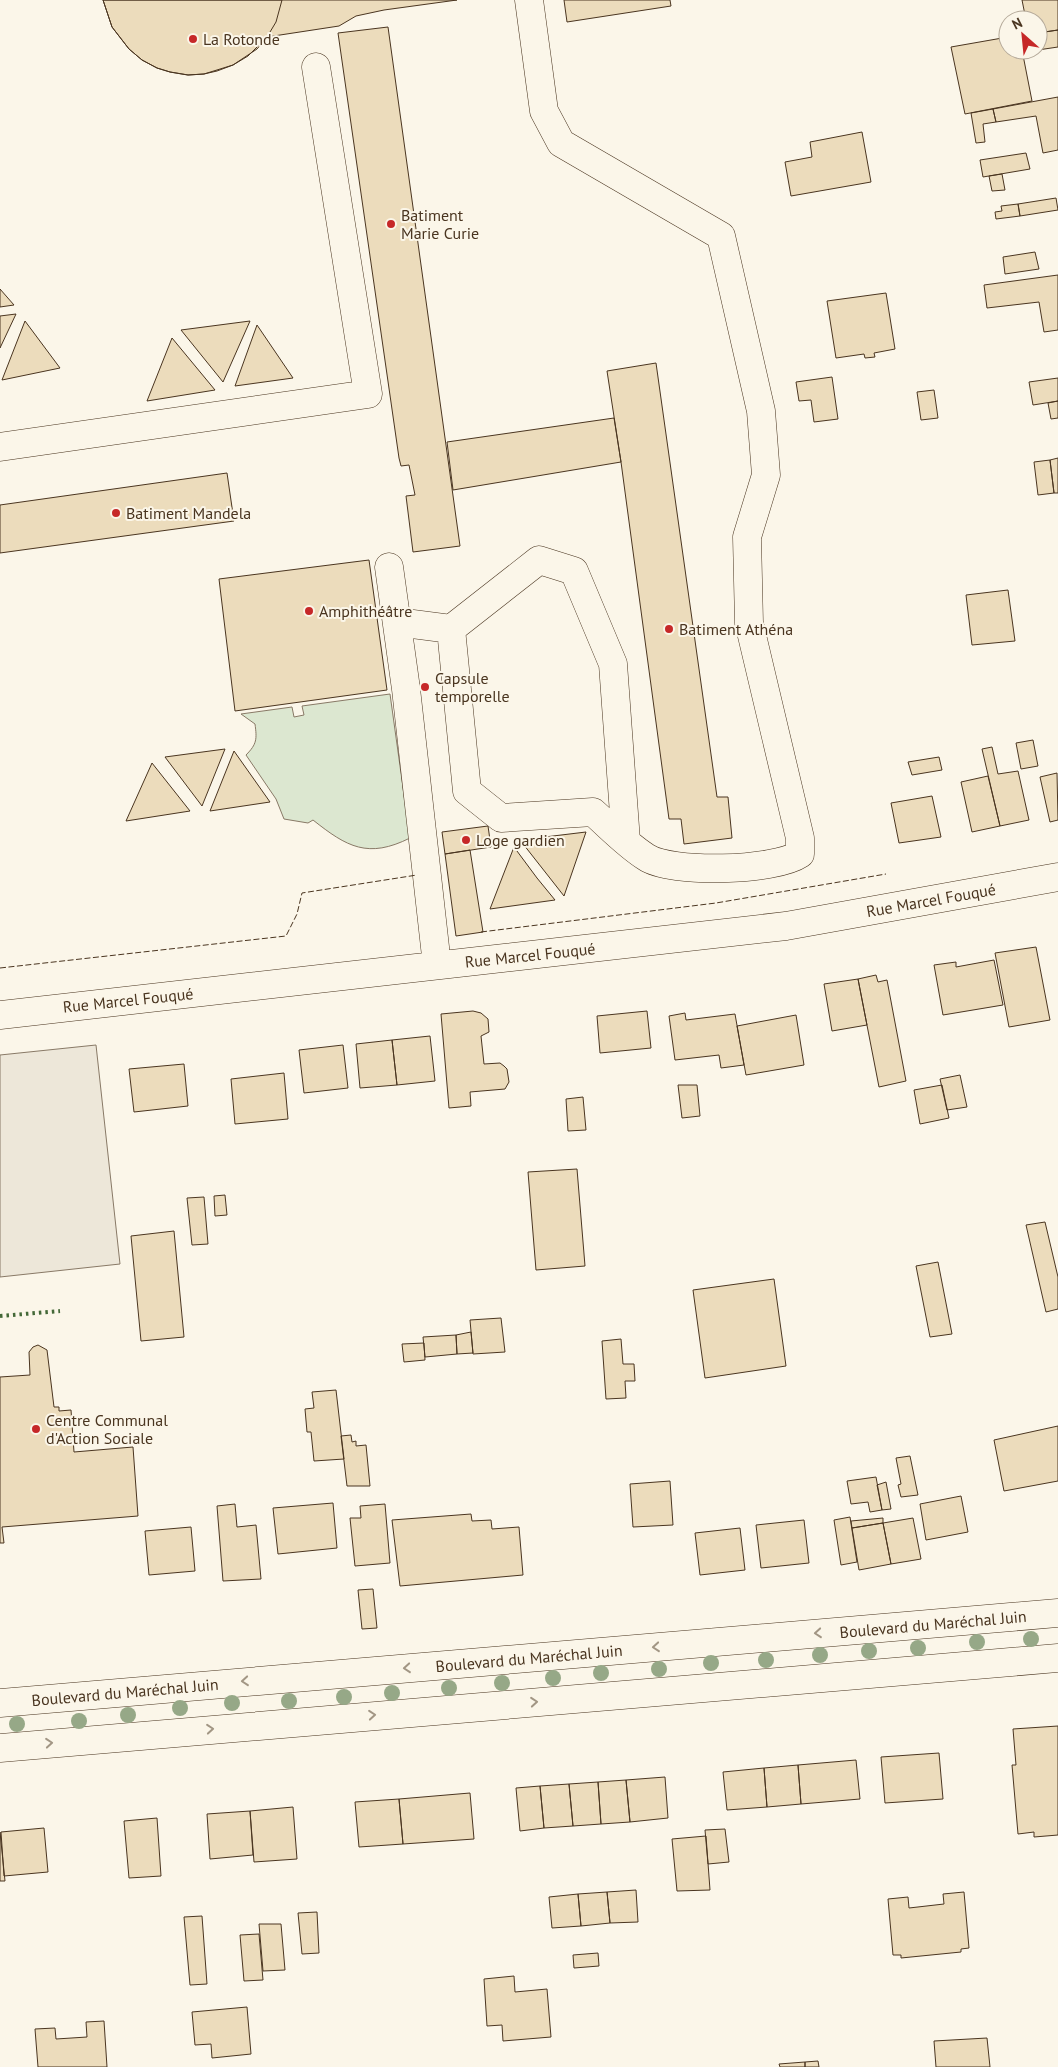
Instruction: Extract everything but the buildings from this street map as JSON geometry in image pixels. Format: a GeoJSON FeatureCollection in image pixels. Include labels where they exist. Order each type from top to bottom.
{"type":"FeatureCollection","features":[{"type":"Feature","properties":{"kind":"main road"},"geometry":{"type":"LineString","coordinates":[[451,629],[467,790],[501,818],[593,812],[647,858],[681,868],[735,868],[792,860],[800,854],[800,838],[749,623],[747,537],[766,475],[761,411],[720,236],[561,143],[544,111],[529,0]]}},
{"type":"Feature","properties":{"kind":"main road"},"geometry":{"type":"LineString","coordinates":[[0,447],[368,394],[316,67]]}},
{"type":"Feature","properties":{"kind":"main road"},"geometry":{"type":"LineString","coordinates":[[397,622],[451,629],[538,560],[574,571],[613,664],[626,841]]}},
{"type":"Feature","properties":{"kind":"main road"},"geometry":{"type":"LineString","coordinates":[[389,567],[406,689],[437,965]]}},
{"type":"Feature","properties":{"kind":"main road","name":"Rue Marcel Fouqué"},"geometry":{"type":"LineString","coordinates":[[0,1014],[786,926],[1058,877]]}},
{"type":"Feature","properties":{"kind":"main road","name":"Boulevard du Maréchal Juin"},"geometry":{"type":"LineString","coordinates":[[0,1703],[1058,1613]]}},
{"type":"Feature","properties":{"kind":"main road"},"geometry":{"type":"LineString","coordinates":[[0,1748],[1058,1658]]}},
{"type":"Feature","properties":{"kind":"green space"},"geometry":{"type":"Polygon","coordinates":[[[390,694],[410,838],[382,848],[370,849],[348,843],[313,820],[308,823],[284,819],[276,799],[246,755],[254,744],[256,729],[255,724],[241,714],[292,707],[294,717],[304,715],[302,706],[390,694]]]}},
{"type":"Feature","properties":{"kind":"shaded area"},"geometry":{"type":"Polygon","coordinates":[[[96,1045],[120,1264],[0,1277],[0,1055],[96,1045]]]}},
{"type":"Feature","properties":{"kind":"hedge"},"geometry":{"type":"LineString","coordinates":[[0,1316],[60,1311]]}},
{"type":"Feature","properties":{"kind":"fence"},"geometry":{"type":"LineString","coordinates":[[481,932],[716,903],[886,874]]}},
{"type":"Feature","properties":{"kind":"fence"},"geometry":{"type":"LineString","coordinates":[[0,968],[286,936],[297,914],[302,893],[417,875]]}},
{"type":"Feature","properties":{"kind":"place","name":"La Rotonde"},"geometry":{"type":"Point","coordinates":[193,39]}},
{"type":"Feature","properties":{"kind":"place","name":"Batiment Marie Curie"},"geometry":{"type":"Point","coordinates":[391,224]}},
{"type":"Feature","properties":{"kind":"place","name":"Batiment Mandela"},"geometry":{"type":"Point","coordinates":[116,513]}},
{"type":"Feature","properties":{"kind":"place","name":"Amphithéâtre"},"geometry":{"type":"Point","coordinates":[309,611]}},
{"type":"Feature","properties":{"kind":"place","name":"Batiment Athéna"},"geometry":{"type":"Point","coordinates":[669,629]}},
{"type":"Feature","properties":{"kind":"place","name":"Capsule temporelle"},"geometry":{"type":"Point","coordinates":[425,687]}},
{"type":"Feature","properties":{"kind":"place","name":"Loge gardien"},"geometry":{"type":"Point","coordinates":[466,840]}},
{"type":"Feature","properties":{"kind":"place","name":"Centre Communal d'Action Sociale"},"geometry":{"type":"Point","coordinates":[36,1429]}}]}
